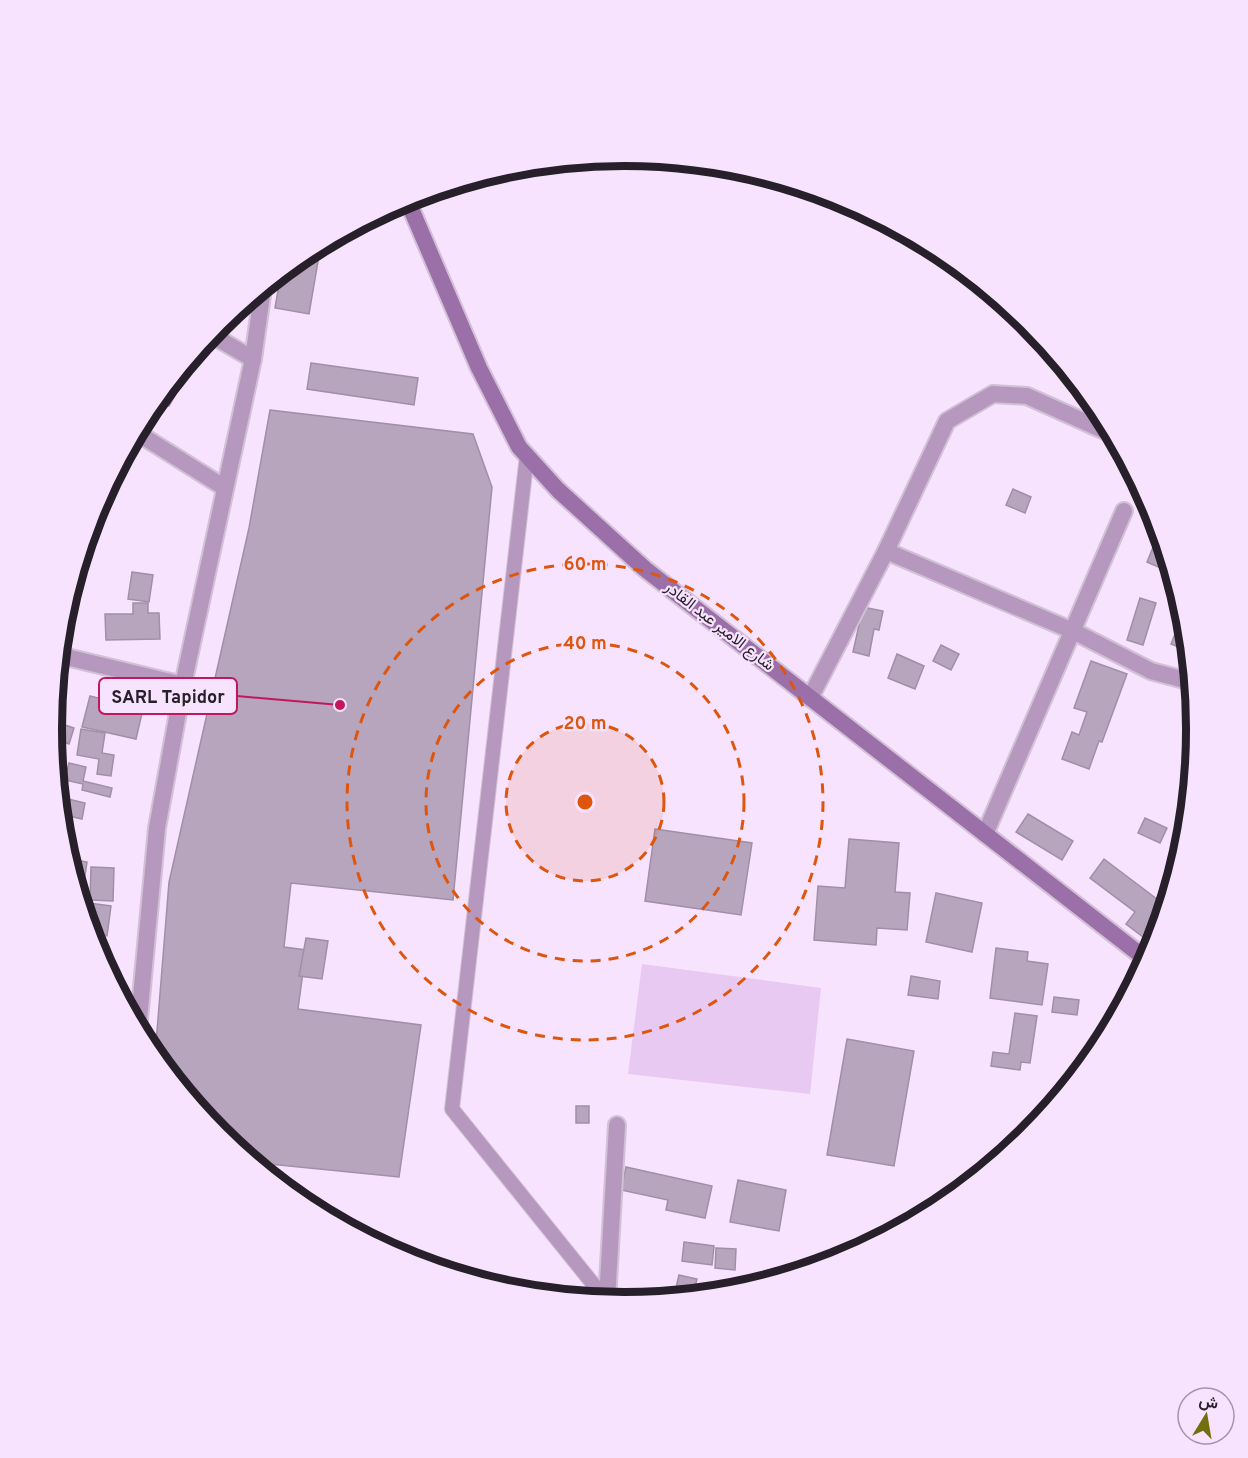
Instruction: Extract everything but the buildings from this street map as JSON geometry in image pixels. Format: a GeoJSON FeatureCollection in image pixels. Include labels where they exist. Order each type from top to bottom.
{"type":"FeatureCollection","features":[{"type":"Feature","properties":{"kind":"main road","name":"شارع الامير عبد القادر"},"geometry":{"type":"LineString","coordinates":[[412,208],[479,368],[519,447],[558,490],[645,569],[1139,954]]}},
{"type":"Feature","properties":{"kind":"street"},"geometry":{"type":"LineString","coordinates":[[139,1014],[157,828],[183,685],[253,359],[261,299]]}},
{"type":"Feature","properties":{"kind":"street"},"geometry":{"type":"LineString","coordinates":[[219,339],[253,359]]}},
{"type":"Feature","properties":{"kind":"street"},"geometry":{"type":"LineString","coordinates":[[810,698],[886,551],[947,421],[993,394],[1027,396],[1099,428]]}},
{"type":"Feature","properties":{"kind":"street"},"geometry":{"type":"LineString","coordinates":[[144,437],[225,488]]}},
{"type":"Feature","properties":{"kind":"street"},"geometry":{"type":"LineString","coordinates":[[985,834],[1124,511]]}},
{"type":"Feature","properties":{"kind":"street"},"geometry":{"type":"LineString","coordinates":[[886,551],[1073,631],[1151,671],[1184,680]]}},
{"type":"Feature","properties":{"kind":"street"},"geometry":{"type":"LineString","coordinates":[[66,657],[183,685]]}},
{"type":"Feature","properties":{"kind":"street"},"geometry":{"type":"LineString","coordinates":[[608,1291],[617,1125]]}},
{"type":"Feature","properties":{"kind":"lane"},"geometry":{"type":"LineString","coordinates":[[527,455],[452,1109],[599,1291]]}},
{"type":"Feature","properties":{"kind":"shaded area"},"geometry":{"type":"Polygon","coordinates":[[[642,964],[821,988],[810,1094],[628,1074],[642,964]]]}},
{"type":"Feature","properties":{"kind":"place","name":"SARL Tapidor"},"geometry":{"type":"Point","coordinates":[340,705]}}]}
